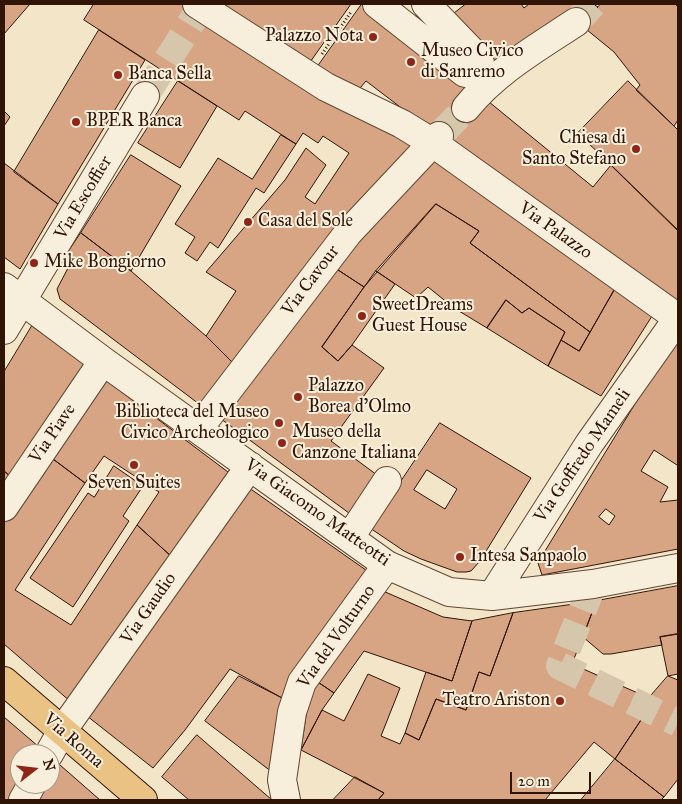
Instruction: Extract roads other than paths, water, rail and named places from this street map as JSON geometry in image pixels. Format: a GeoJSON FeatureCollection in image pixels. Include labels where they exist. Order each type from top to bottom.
{"type":"FeatureCollection","features":[{"type":"Feature","properties":{"kind":"main road","name":"Via Roma"},"geometry":{"type":"LineString","coordinates":[[4,681],[56,743],[143,800]]}},
{"type":"Feature","properties":{"kind":"street","name":"Via Palazzo"},"geometry":{"type":"LineString","coordinates":[[197,4],[326,87],[436,140],[678,318]]}},
{"type":"Feature","properties":{"kind":"street"},"geometry":{"type":"LineString","coordinates":[[377,4],[465,73],[472,73],[478,69],[480,63],[443,6]]}},
{"type":"Feature","properties":{"kind":"street"},"geometry":{"type":"LineString","coordinates":[[466,108],[478,93],[500,73],[576,22]]}},
{"type":"Feature","properties":{"kind":"street","name":"Via Escoffier"},"geometry":{"type":"LineString","coordinates":[[4,330],[13,293],[145,96]]}},
{"type":"Feature","properties":{"kind":"street","name":"Via Cavour"},"geometry":{"type":"LineString","coordinates":[[199,428],[348,233],[436,140]]}},
{"type":"Feature","properties":{"kind":"street","name":"Via Giacomo Matteotti"},"geometry":{"type":"LineString","coordinates":[[13,293],[103,361],[199,428],[387,565],[449,592],[492,596],[593,584],[678,568]]}},
{"type":"Feature","properties":{"kind":"street","name":"Via Goffredo Mameli"},"geometry":{"type":"LineString","coordinates":[[492,596],[589,444],[678,318]]}},
{"type":"Feature","properties":{"kind":"street","name":"Via Piave"},"geometry":{"type":"LineString","coordinates":[[4,507],[103,361]]}},
{"type":"Feature","properties":{"kind":"street","name":"Via Gaudio"},"geometry":{"type":"LineString","coordinates":[[56,743],[250,466]]}},
{"type":"Feature","properties":{"kind":"street"},"geometry":{"type":"LineString","coordinates":[[350,538],[387,481]]}},
{"type":"Feature","properties":{"kind":"street","name":"Via del Volturno"},"geometry":{"type":"LineString","coordinates":[[286,800],[282,780],[292,712],[302,682],[387,565]]}},
{"type":"Feature","properties":{"kind":"tunnel"},"geometry":{"type":"LineString","coordinates":[[576,22],[593,4]]}},
{"type":"Feature","properties":{"kind":"tunnel"},"geometry":{"type":"LineString","coordinates":[[145,96],[201,7]]}},
{"type":"Feature","properties":{"kind":"tunnel"},"geometry":{"type":"LineString","coordinates":[[439,136],[466,108]]}},
{"type":"Feature","properties":{"kind":"tunnel"},"geometry":{"type":"LineString","coordinates":[[593,584],[560,666],[678,723]]}},
{"type":"Feature","properties":{"kind":"place","name":"Palazzo Nota"},"geometry":{"type":"Point","coordinates":[373,37]}},
{"type":"Feature","properties":{"kind":"place","name":"Museo Civico di Sanremo"},"geometry":{"type":"Point","coordinates":[411,62]}},
{"type":"Feature","properties":{"kind":"place","name":"Banca Sella"},"geometry":{"type":"Point","coordinates":[118,75]}},
{"type":"Feature","properties":{"kind":"place","name":"BPER Banca"},"geometry":{"type":"Point","coordinates":[76,122]}},
{"type":"Feature","properties":{"kind":"place","name":"Chiesa di Santo Stefano"},"geometry":{"type":"Point","coordinates":[636,149]}},
{"type":"Feature","properties":{"kind":"place","name":"Casa del Sole"},"geometry":{"type":"Point","coordinates":[248,222]}},
{"type":"Feature","properties":{"kind":"place","name":"Mike Bongiorno"},"geometry":{"type":"Point","coordinates":[34,263]}},
{"type":"Feature","properties":{"kind":"place","name":"SweetDreams Guest House"},"geometry":{"type":"Point","coordinates":[362,316]}},
{"type":"Feature","properties":{"kind":"place","name":"Palazzo Borea d'Olmo"},"geometry":{"type":"Point","coordinates":[298,397]}},
{"type":"Feature","properties":{"kind":"place","name":"Biblioteca del Museo Civico Archeologico"},"geometry":{"type":"Point","coordinates":[279,423]}},
{"type":"Feature","properties":{"kind":"place","name":"Museo della Canzone Italiana"},"geometry":{"type":"Point","coordinates":[282,443]}},
{"type":"Feature","properties":{"kind":"place","name":"Seven Suites"},"geometry":{"type":"Point","coordinates":[134,465]}},
{"type":"Feature","properties":{"kind":"place","name":"Intesa Sanpaolo"},"geometry":{"type":"Point","coordinates":[460,557]}},
{"type":"Feature","properties":{"kind":"place","name":"Teatro Ariston"},"geometry":{"type":"Point","coordinates":[560,701]}}]}
